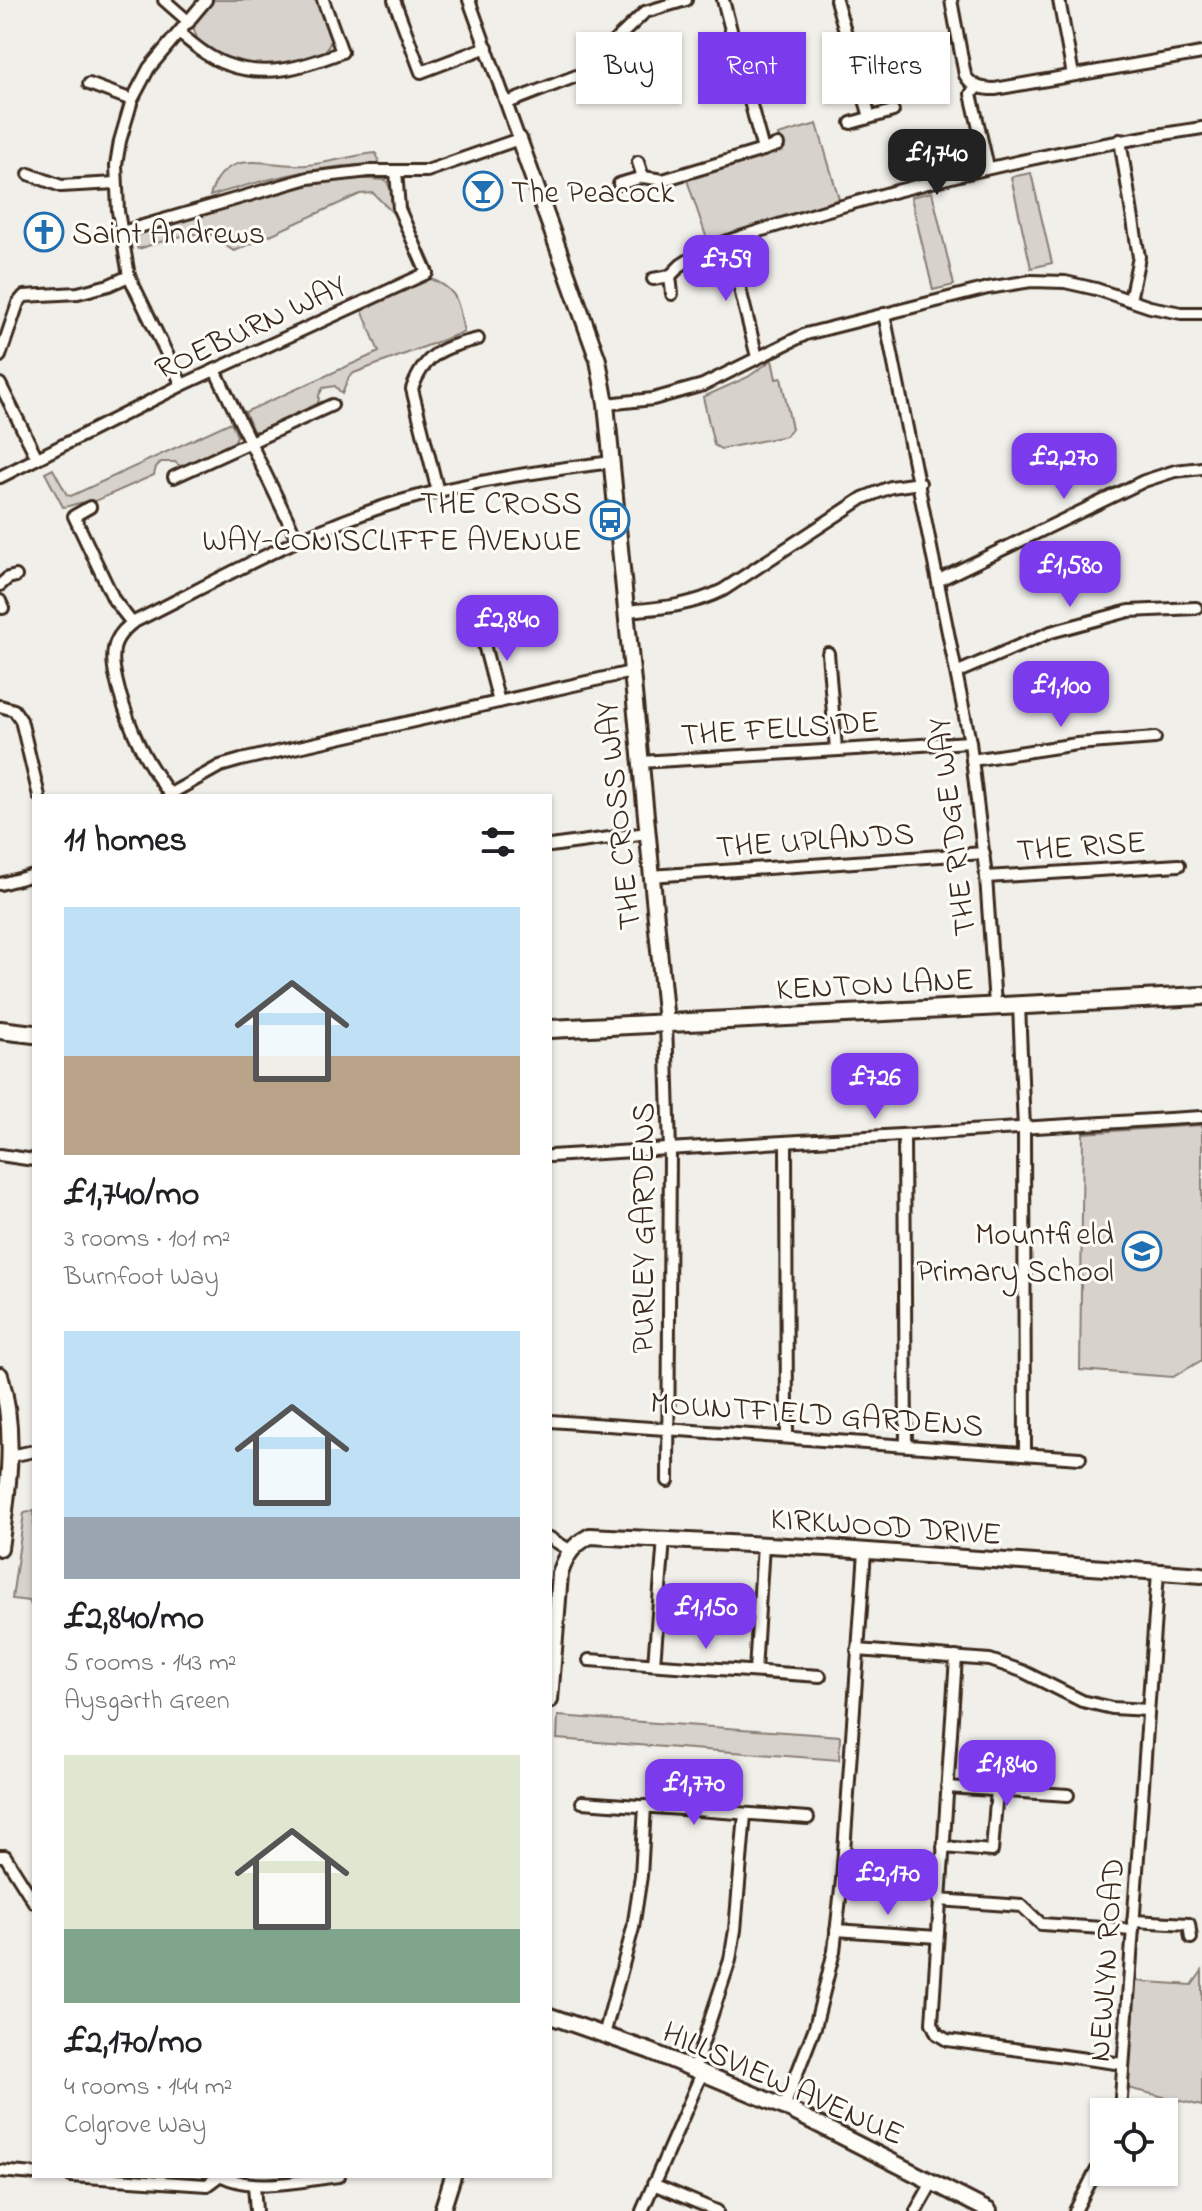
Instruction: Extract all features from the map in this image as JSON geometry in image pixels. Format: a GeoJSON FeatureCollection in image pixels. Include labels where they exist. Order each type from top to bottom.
{"type":"FeatureCollection","features":[{"type":"Feature","properties":{"kind":"main road","name":"KENTON LANE"},"geometry":{"type":"LineString","coordinates":[[552,1029],[1202,996]]}},
{"type":"Feature","properties":{"kind":"main road"},"geometry":{"type":"LineString","coordinates":[[0,1030],[32,1034]]}},
{"type":"Feature","properties":{"kind":"street"},"geometry":{"type":"LineString","coordinates":[[164,0],[189,22]]}},
{"type":"Feature","properties":{"kind":"street"},"geometry":{"type":"LineString","coordinates":[[182,385],[129,276],[116,183],[120,141],[132,100],[149,68],[206,0]]}},
{"type":"Feature","properties":{"kind":"street"},"geometry":{"type":"LineString","coordinates":[[179,33],[224,64],[275,72],[304,67],[342,52],[323,0]]}},
{"type":"Feature","properties":{"kind":"street"},"geometry":{"type":"LineString","coordinates":[[394,0],[421,72],[487,47]]}},
{"type":"Feature","properties":{"kind":"street"},"geometry":{"type":"LineString","coordinates":[[122,232],[308,178],[369,171],[427,171],[519,139],[469,0]]}},
{"type":"Feature","properties":{"kind":"street"},"geometry":{"type":"LineString","coordinates":[[507,103],[579,75],[645,12],[686,0]]}},
{"type":"Feature","properties":{"kind":"street"},"geometry":{"type":"LineString","coordinates":[[723,0],[763,150]]}},
{"type":"Feature","properties":{"kind":"street"},"geometry":{"type":"LineString","coordinates":[[836,0],[870,117]]}},
{"type":"Feature","properties":{"kind":"street"},"geometry":{"type":"LineString","coordinates":[[951,0],[965,75],[977,87],[995,89],[1202,53]]}},
{"type":"Feature","properties":{"kind":"street"},"geometry":{"type":"LineString","coordinates":[[1059,0],[1073,75]]}},
{"type":"Feature","properties":{"kind":"street"},"geometry":{"type":"LineString","coordinates":[[89,84],[132,100]]}},
{"type":"Feature","properties":{"kind":"street"},"geometry":{"type":"LineString","coordinates":[[977,87],[971,94],[988,167]]}},
{"type":"Feature","properties":{"kind":"street"},"geometry":{"type":"LineString","coordinates":[[851,123],[893,111]]}},
{"type":"Feature","properties":{"kind":"street"},"geometry":{"type":"LineString","coordinates":[[653,279],[670,276],[707,248],[888,191],[1120,140],[1202,128]]}},
{"type":"Feature","properties":{"kind":"street","name":"THE CROSS WAY"},"geometry":{"type":"LineString","coordinates":[[519,139],[598,360],[606,404],[666,1022]]}},
{"type":"Feature","properties":{"kind":"street"},"geometry":{"type":"LineString","coordinates":[[1120,140],[1139,257],[1130,300]]}},
{"type":"Feature","properties":{"kind":"street"},"geometry":{"type":"LineString","coordinates":[[619,184],[643,177],[663,180],[778,145]]}},
{"type":"Feature","properties":{"kind":"street"},"geometry":{"type":"LineString","coordinates":[[638,162],[643,177]]}},
{"type":"Feature","properties":{"kind":"street","name":"ROEBURN WAY"},"geometry":{"type":"LineString","coordinates":[[0,477],[182,385],[427,273],[399,209],[396,171]]}},
{"type":"Feature","properties":{"kind":"street"},"geometry":{"type":"LineString","coordinates":[[29,174],[61,186],[116,183]]}},
{"type":"Feature","properties":{"kind":"street"},"geometry":{"type":"LineString","coordinates":[[728,241],[757,357]]}},
{"type":"Feature","properties":{"kind":"street"},"geometry":{"type":"LineString","coordinates":[[0,356],[18,303],[24,296],[78,293],[129,276]]}},
{"type":"Feature","properties":{"kind":"street"},"geometry":{"type":"LineString","coordinates":[[670,276],[672,294]]}},
{"type":"Feature","properties":{"kind":"street"},"geometry":{"type":"LineString","coordinates":[[606,404],[653,399],[703,385],[806,334],[988,288],[1031,281],[1065,282],[1181,313],[1202,313]]}},
{"type":"Feature","properties":{"kind":"street","name":"THE RIDGE WAY"},"geometry":{"type":"LineString","coordinates":[[884,314],[970,742],[984,853],[995,1005]]}},
{"type":"Feature","properties":{"kind":"street"},"geometry":{"type":"LineString","coordinates":[[438,492],[412,389],[417,375],[434,354],[478,339]]}},
{"type":"Feature","properties":{"kind":"street"},"geometry":{"type":"LineString","coordinates":[[215,370],[298,541]]}},
{"type":"Feature","properties":{"kind":"street"},"geometry":{"type":"LineString","coordinates":[[0,384],[37,458]]}},
{"type":"Feature","properties":{"kind":"street"},"geometry":{"type":"LineString","coordinates":[[174,477],[332,405]]}},
{"type":"Feature","properties":{"kind":"street"},"geometry":{"type":"LineString","coordinates":[[170,794],[156,777],[130,729],[115,677],[115,643],[132,623],[298,541],[374,510],[520,474],[612,462]]}},
{"type":"Feature","properties":{"kind":"street"},"geometry":{"type":"LineString","coordinates":[[939,580],[1144,481],[1175,471],[1202,468]]}},
{"type":"Feature","properties":{"kind":"street"},"geometry":{"type":"LineString","coordinates":[[626,611],[682,606],[702,600],[723,590],[863,498],[891,487],[920,483]]}},
{"type":"Feature","properties":{"kind":"street"},"geometry":{"type":"LineString","coordinates":[[90,507],[74,516],[114,600],[132,623]]}},
{"type":"Feature","properties":{"kind":"street"},"geometry":{"type":"LineString","coordinates":[[0,585],[16,576]]}},
{"type":"Feature","properties":{"kind":"street"},"geometry":{"type":"LineString","coordinates":[[958,672],[1051,632],[1129,611],[1196,608]]}},
{"type":"Feature","properties":{"kind":"street"},"geometry":{"type":"LineString","coordinates":[[481,633],[499,702]]}},
{"type":"Feature","properties":{"kind":"street"},"geometry":{"type":"LineString","coordinates":[[828,653],[836,749]]}},
{"type":"Feature","properties":{"kind":"street"},"geometry":{"type":"LineString","coordinates":[[173,794],[220,766],[241,760],[631,672]]}},
{"type":"Feature","properties":{"kind":"street"},"geometry":{"type":"LineString","coordinates":[[0,706],[14,710],[21,720],[39,794]]}},
{"type":"Feature","properties":{"kind":"street"},"geometry":{"type":"LineString","coordinates":[[972,760],[1077,744],[1155,738]]}},
{"type":"Feature","properties":{"kind":"street","name":"THE FELLSIDE"},"geometry":{"type":"LineString","coordinates":[[640,762],[970,742]]}},
{"type":"Feature","properties":{"kind":"street"},"geometry":{"type":"LineString","coordinates":[[552,846],[647,833]]}},
{"type":"Feature","properties":{"kind":"street","name":"THE UPLANDS"},"geometry":{"type":"LineString","coordinates":[[650,876],[984,853]]}},
{"type":"Feature","properties":{"kind":"street","name":"THE RISE"},"geometry":{"type":"LineString","coordinates":[[986,877],[1179,865]]}},
{"type":"Feature","properties":{"kind":"street"},"geometry":{"type":"LineString","coordinates":[[0,884],[32,876]]}},
{"type":"Feature","properties":{"kind":"street"},"geometry":{"type":"LineString","coordinates":[[1019,1005],[1024,1129],[1025,1454]]}},
{"type":"Feature","properties":{"kind":"street","name":"PURLEY GARDENS"},"geometry":{"type":"LineString","coordinates":[[666,1022],[670,1150],[668,1481]]}},
{"type":"Feature","properties":{"kind":"street"},"geometry":{"type":"LineString","coordinates":[[552,1156],[1202,1117]]}},
{"type":"Feature","properties":{"kind":"street"},"geometry":{"type":"LineString","coordinates":[[904,1136],[906,1445]]}},
{"type":"Feature","properties":{"kind":"street"},"geometry":{"type":"LineString","coordinates":[[786,1143],[787,1437]]}},
{"type":"Feature","properties":{"kind":"street"},"geometry":{"type":"LineString","coordinates":[[0,1155],[32,1160]]}},
{"type":"Feature","properties":{"kind":"street"},"geometry":{"type":"LineString","coordinates":[[0,1375],[9,1420],[11,1456],[0,1548]]}},
{"type":"Feature","properties":{"kind":"street","name":"MOUNTFIELD GARDENS"},"geometry":{"type":"LineString","coordinates":[[552,1421],[1080,1458]]}},
{"type":"Feature","properties":{"kind":"street"},"geometry":{"type":"LineString","coordinates":[[11,1456],[32,1451]]}},
{"type":"Feature","properties":{"kind":"street","name":"KIRKWOOD DRIVE"},"geometry":{"type":"LineString","coordinates":[[568,1555],[576,1543],[590,1536],[865,1551],[1202,1575]]}},
{"type":"Feature","properties":{"kind":"street"},"geometry":{"type":"LineString","coordinates":[[654,1664],[664,1539]]}},
{"type":"Feature","properties":{"kind":"street"},"geometry":{"type":"LineString","coordinates":[[552,1540],[568,1555],[560,1574],[552,1675]]}},
{"type":"Feature","properties":{"kind":"street"},"geometry":{"type":"LineString","coordinates":[[755,1671],[763,1545]]}},
{"type":"Feature","properties":{"kind":"street"},"geometry":{"type":"LineString","coordinates":[[784,2107],[815,2027],[831,1965],[865,1551]]}},
{"type":"Feature","properties":{"kind":"street","name":"NEWLYN ROAD"},"geometry":{"type":"LineString","coordinates":[[1121,2098],[1158,1572]]}},
{"type":"Feature","properties":{"kind":"street"},"geometry":{"type":"LineString","coordinates":[[857,1650],[990,1660],[1082,1701],[1112,1708],[1148,1710]]}},
{"type":"Feature","properties":{"kind":"street"},"geometry":{"type":"LineString","coordinates":[[956,1657],[932,2023],[937,2034],[947,2040],[1123,2064]]}},
{"type":"Feature","properties":{"kind":"street"},"geometry":{"type":"LineString","coordinates":[[589,1660],[820,1676]]}},
{"type":"Feature","properties":{"kind":"street"},"geometry":{"type":"LineString","coordinates":[[947,1787],[1068,1795]]}},
{"type":"Feature","properties":{"kind":"street"},"geometry":{"type":"LineString","coordinates":[[943,1847],[992,1851],[997,1790]]}},
{"type":"Feature","properties":{"kind":"street"},"geometry":{"type":"LineString","coordinates":[[582,1802],[808,1818]]}},
{"type":"Feature","properties":{"kind":"street"},"geometry":{"type":"LineString","coordinates":[[604,2035],[633,1928],[641,1876],[645,1806]]}},
{"type":"Feature","properties":{"kind":"street"},"geometry":{"type":"LineString","coordinates":[[642,2211],[698,2071],[730,1960],[745,1814]]}},
{"type":"Feature","properties":{"kind":"street"},"geometry":{"type":"LineString","coordinates":[[0,1856],[5,1856],[32,1899]]}},
{"type":"Feature","properties":{"kind":"street"},"geometry":{"type":"LineString","coordinates":[[939,1900],[1022,1906],[1041,1924],[1189,1924],[1191,1938]]}},
{"type":"Feature","properties":{"kind":"street"},"geometry":{"type":"LineString","coordinates":[[836,1930],[937,1937]]}},
{"type":"Feature","properties":{"kind":"street","name":"HILLSVIEW AVENUE"},"geometry":{"type":"LineString","coordinates":[[552,2017],[784,2107],[989,2211]]}},
{"type":"Feature","properties":{"kind":"street"},"geometry":{"type":"LineString","coordinates":[[0,2171],[32,2174]]}},
{"type":"Feature","properties":{"kind":"street"},"geometry":{"type":"LineString","coordinates":[[101,2178],[207,2185],[217,2178]]}},
{"type":"Feature","properties":{"kind":"street"},"geometry":{"type":"LineString","coordinates":[[225,2178],[254,2185],[320,2178]]}},
{"type":"Feature","properties":{"kind":"street"},"geometry":{"type":"LineString","coordinates":[[442,2211],[452,2178]]}},
{"type":"Feature","properties":{"kind":"street"},"geometry":{"type":"LineString","coordinates":[[916,2211],[933,2181]]}},
{"type":"Feature","properties":{"kind":"street"},"geometry":{"type":"LineString","coordinates":[[1075,2211],[1090,2183]]}},
{"type":"Feature","properties":{"kind":"street"},"geometry":{"type":"LineString","coordinates":[[653,2184],[717,2211]]}},
{"type":"Feature","properties":{"kind":"street"},"geometry":{"type":"LineString","coordinates":[[254,2185],[256,2211]]}},
{"type":"Feature","properties":{"kind":"shaded area"},"geometry":{"type":"Polygon","coordinates":[[[213,0],[320,0],[333,37],[325,52],[302,62],[259,65],[234,61],[197,39],[193,26],[213,0]]]}},
{"type":"Feature","properties":{"kind":"shaded area"},"geometry":{"type":"Polygon","coordinates":[[[817,124],[839,199],[708,242],[686,177],[782,148],[778,135],[817,124]]]}},
{"type":"Feature","properties":{"kind":"shaded area"},"geometry":{"type":"Polygon","coordinates":[[[376,153],[380,164],[294,174],[210,196],[217,180],[237,164],[307,165],[376,153]]]}},
{"type":"Feature","properties":{"kind":"shaded area"},"geometry":{"type":"Polygon","coordinates":[[[1031,173],[1052,263],[1031,268],[1011,177],[1031,173]]]}},
{"type":"Feature","properties":{"kind":"shaded area"},"geometry":{"type":"Polygon","coordinates":[[[349,178],[386,180],[391,190],[393,213],[373,193],[360,194],[235,251],[215,236],[207,234],[176,237],[138,249],[135,243],[139,234],[277,191],[349,178]]]}},
{"type":"Feature","properties":{"kind":"shaded area"},"geometry":{"type":"Polygon","coordinates":[[[932,192],[954,285],[933,290],[911,197],[932,192]]]}},
{"type":"Feature","properties":{"kind":"shaded area"},"geometry":{"type":"Polygon","coordinates":[[[429,278],[447,287],[456,299],[464,332],[354,373],[342,394],[335,386],[323,388],[318,407],[262,431],[253,431],[245,412],[379,352],[360,305],[429,278]]]}},
{"type":"Feature","properties":{"kind":"shaded area"},"geometry":{"type":"Polygon","coordinates":[[[772,360],[776,379],[781,378],[792,429],[786,436],[721,449],[714,445],[703,397],[748,377],[772,360]]]}},
{"type":"Feature","properties":{"kind":"shaded area"},"geometry":{"type":"Polygon","coordinates":[[[231,422],[237,436],[233,445],[181,467],[175,462],[161,462],[154,475],[91,503],[63,507],[45,473],[53,469],[67,495],[71,496],[231,422]]]}},
{"type":"Feature","properties":{"kind":"shaded area"},"geometry":{"type":"Polygon","coordinates":[[[1202,1125],[1202,1360],[1173,1377],[1080,1370],[1083,1133],[1202,1125]]]}},
{"type":"Feature","properties":{"kind":"shaded area"},"geometry":{"type":"Polygon","coordinates":[[[32,1511],[32,1607],[29,1601],[12,1599],[24,1513],[32,1511]]]}},
{"type":"Feature","properties":{"kind":"shaded area"},"geometry":{"type":"Polygon","coordinates":[[[558,1716],[840,1736],[839,1760],[557,1739],[558,1716]]]}},
{"type":"Feature","properties":{"kind":"shaded area"},"geometry":{"type":"Polygon","coordinates":[[[1202,1971],[1202,2106],[1127,2088],[1133,1981],[1192,1985],[1202,1971]]]}},
{"type":"Feature","properties":{"kind":"place","name":"The Peacock"},"geometry":{"type":"Point","coordinates":[483,191]}},
{"type":"Feature","properties":{"kind":"place","name":"Saint Andrews"},"geometry":{"type":"Point","coordinates":[44,232]}},
{"type":"Feature","properties":{"kind":"place","name":"THE CROSS WAY-CONISCLIFFE AVENUE"},"geometry":{"type":"Point","coordinates":[610,520]}},
{"type":"Feature","properties":{"kind":"place","name":"Mountfield Primary School"},"geometry":{"type":"Point","coordinates":[1142,1251]}}]}
